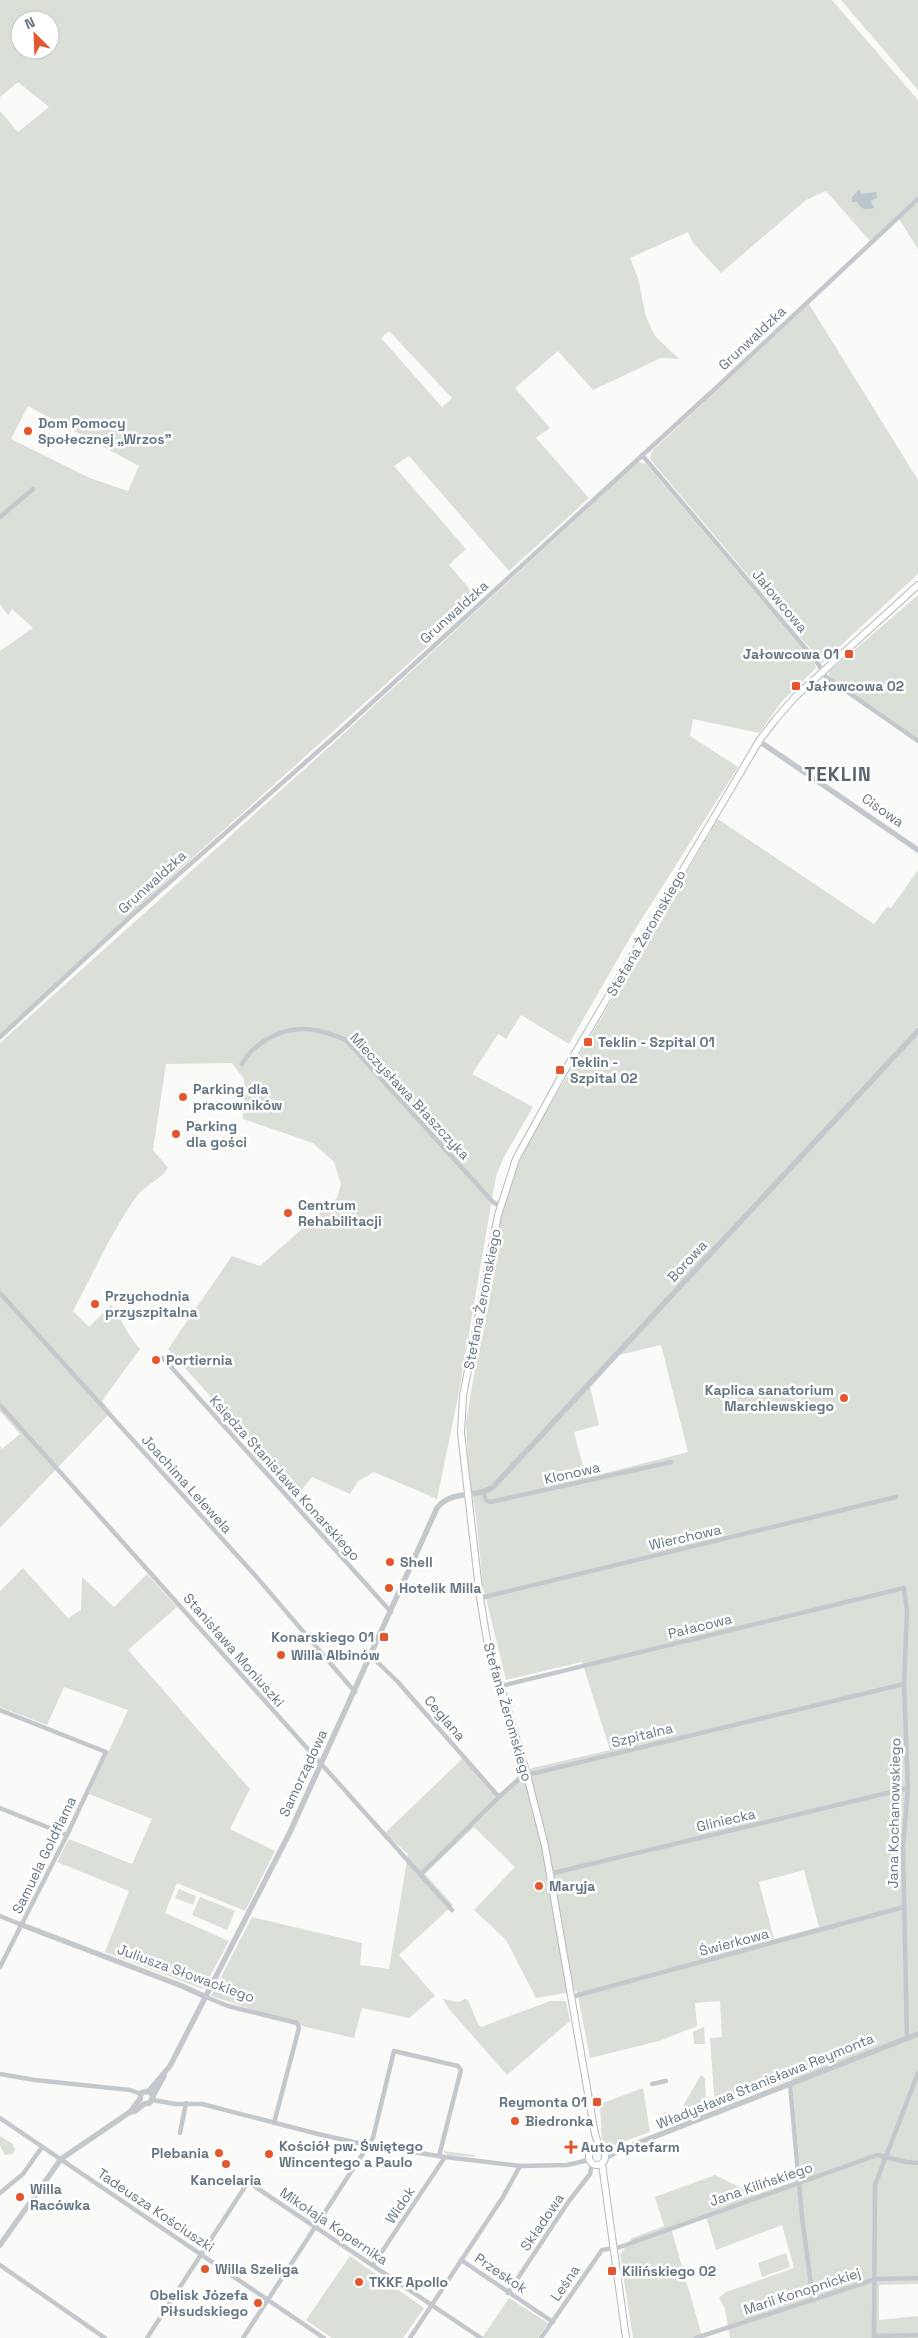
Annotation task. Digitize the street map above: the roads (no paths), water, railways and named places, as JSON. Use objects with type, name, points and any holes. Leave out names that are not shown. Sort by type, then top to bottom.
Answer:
[{"type":"main road","name":"Stefana Żeromskiego","points":[[626,2338],[603,2180],[544,1846],[527,1775],[488,1640],[480,1598],[461,1433],[463,1396],[501,1207],[516,1160],[548,1102],[759,741],[788,704],[918,585]]},
{"type":"street","name":"Grunwaldzka","points":[[0,1037],[136,912],[341,731],[642,455],[918,198]]},
{"type":"street","name":"Jałowcowa","points":[[642,455],[817,662],[822,672],[830,681],[918,741]]},
{"type":"street","points":[[0,518],[33,489]]},
{"type":"street","name":"Cisowa","points":[[759,741],[918,850]]},
{"type":"street","name":"Mieczysława Błaszczyka","points":[[242,1064],[247,1054],[260,1044],[280,1034],[300,1028],[330,1033],[346,1040],[493,1202],[501,1207]]},
{"type":"street","name":"Borowa","points":[[484,1492],[494,1487],[918,1031]]},
{"type":"street","name":"Joachima Lelewela","points":[[0,1293],[253,1573],[355,1692]]},
{"type":"street","name":"Księdza Stanisława Konarskiego","points":[[163,1358],[391,1612]]},
{"type":"street","name":"Stanisława Moniuszki","points":[[0,1406],[452,1910]]},
{"type":"street","name":"Klonowa","points":[[484,1492],[486,1500],[490,1502],[671,1462]]},
{"type":"street","points":[[467,1494],[484,1492]]},
{"type":"street","name":"Samorządowa","points":[[152,2096],[206,1997],[290,1832],[437,1508],[443,1500],[452,1496],[467,1494]]},
{"type":"street","name":"Wierchowa","points":[[480,1598],[896,1496]]},
{"type":"street","name":"Jana Kochanowskiego","points":[[904,1588],[907,1611],[904,1684],[908,1788],[903,1847],[907,2038]]},
{"type":"street","name":"Pałacowa","points":[[501,1686],[904,1588]]},
{"type":"street","name":"Ceglana","points":[[371,1656],[397,1680],[499,1798]]},
{"type":"street","name":"Szpitalna","points":[[420,1875],[499,1798],[527,1775],[904,1684]]},
{"type":"street","name":"Samuela Goldflama","points":[[0,1710],[106,1752],[67,1835],[0,1967]]},
{"type":"street","name":"Gliniecka","points":[[548,1874],[908,1788]]},
{"type":"street","points":[[0,1808],[67,1835]]},
{"type":"street","name":"Świerkowa","points":[[571,1997],[904,1907]]},
{"type":"street","name":"Juliusza Słowackiego","points":[[0,1916],[182,1986],[228,2006],[297,2023],[299,2028],[274,2123]]},
{"type":"street","name":"Władysława Stanisława Reymonta","points":[[152,2096],[175,2104],[202,2104],[367,2145],[445,2158],[520,2166],[567,2166],[620,2150],[918,2034]]},
{"type":"street","points":[[243,2338],[314,2226],[373,2138],[394,2051],[458,2066],[460,2070],[439,2156]]},
{"type":"street","points":[[918,2073],[875,2186],[876,2279],[874,2337],[918,2335]]},
{"type":"street","points":[[0,2074],[35,2080],[132,2090],[148,2104],[152,2096]]},
{"type":"street","points":[[652,2084],[666,2081]]},
{"type":"street","points":[[790,2084],[813,2300]]},
{"type":"street","points":[[0,2245],[61,2159],[130,2112],[142,2099],[152,2096]]},
{"type":"street","points":[[180,2133],[186,2103]]},
{"type":"street","name":"Tadeusza Kościuszki","points":[[0,2118],[324,2338]]},
{"type":"street","points":[[0,2193],[23,2174],[42,2147]]},
{"type":"street","name":"Jana Kilińskiego","points":[[612,2248],[876,2155],[918,2163]]},
{"type":"street","name":"Widok","points":[[373,2265],[445,2158]]},
{"type":"street","name":"Składowa","points":[[508,2292],[569,2201],[590,2174],[598,2158]]},
{"type":"street","points":[[410,2338],[503,2197],[520,2166]]},
{"type":"street","name":"Mikołaja Kopernika","points":[[202,2255],[248,2182],[482,2338]]},
{"type":"street","name":"Leśna","points":[[541,2338],[600,2251],[612,2248]]},
{"type":"street","points":[[147,2338],[202,2255]]},
{"type":"street","name":"Przeskok","points":[[461,2260],[553,2322]]},
{"type":"street","points":[[0,2265],[105,2338]]},
{"type":"street","name":"Marii Konopnickiej","points":[[696,2338],[876,2279],[918,2278]]},
{"type":"place","name":"Dom Pomocy Społecznej „Wrzos”","points":[[28,431]]},
{"type":"place","name":"Jałowcowa 01","points":[[849,654]]},
{"type":"place","name":"Jałowcowa 02","points":[[796,686]]},
{"type":"place","name":"Teklin - Szpital 01","points":[[588,1042]]},
{"type":"place","name":"Teklin - Szpital 02","points":[[560,1070]]},
{"type":"place","name":"Parking dla pracowników","points":[[183,1097]]},
{"type":"place","name":"Parking dla gości","points":[[176,1134]]},
{"type":"place","name":"Centrum Rehabilitacji","points":[[288,1213]]},
{"type":"place","name":"Przychodnia przyszpitalna","points":[[95,1304]]},
{"type":"place","name":"Portiernia","points":[[156,1360]]},
{"type":"place","name":"Kaplica sanatorium Marchlewskiego","points":[[844,1398]]},
{"type":"place","name":"Shell","points":[[390,1562]]},
{"type":"place","name":"Hotelik Milla","points":[[389,1588]]},
{"type":"place","name":"Konarskiego 01","points":[[384,1637]]},
{"type":"place","name":"Willa Albinów","points":[[281,1655]]},
{"type":"place","name":"Maryja","points":[[539,1886]]},
{"type":"place","name":"Reymonta 01","points":[[597,2102]]},
{"type":"place","name":"Biedronka","points":[[515,2121]]},
{"type":"place","name":"Auto Aptefarm","points":[[571,2147]]},
{"type":"place","name":"Plebania","points":[[219,2153]]},
{"type":"place","name":"Kościół pw. Świętego Wincentego a Paulo","points":[[269,2154]]},
{"type":"place","name":"Kancelaria","points":[[226,2164]]},
{"type":"place","name":"Willa Racówka","points":[[20,2197]]},
{"type":"place","name":"Willa Szeliga","points":[[205,2269]]},
{"type":"place","name":"Kilińskiego 02","points":[[612,2271]]},
{"type":"place","name":"TKKF Apollo","points":[[359,2282]]},
{"type":"place","name":"Obelisk Józefa Piłsudskiego","points":[[258,2303]]},
{"type":"district","name":"TEKLIN","points":[[838,774]]}]
